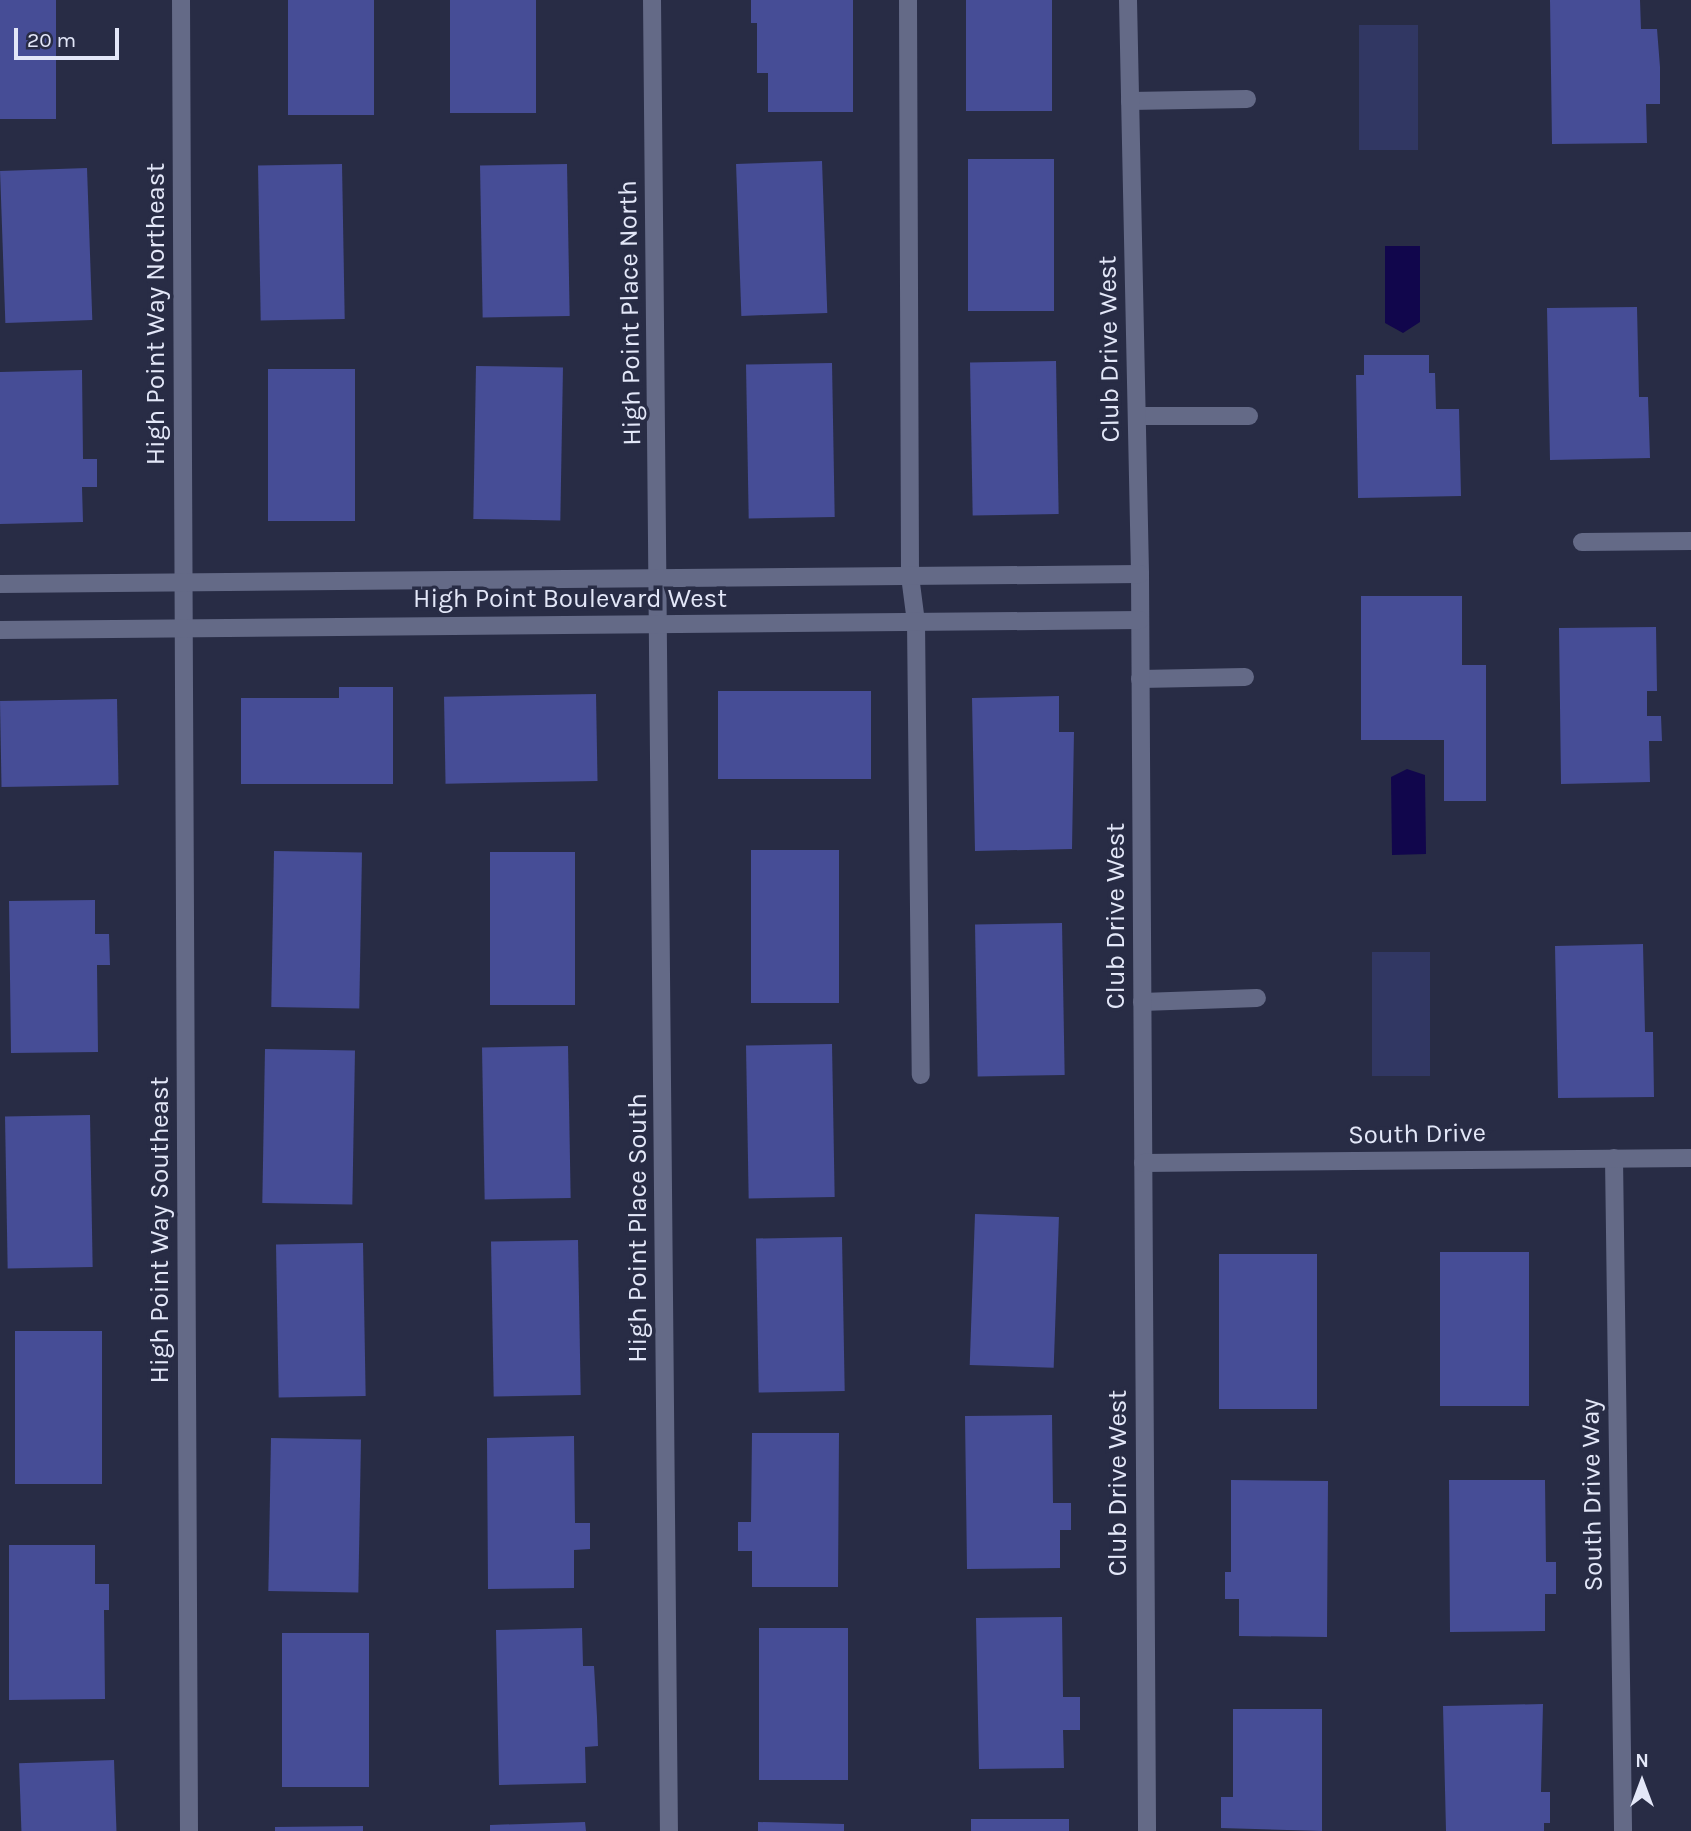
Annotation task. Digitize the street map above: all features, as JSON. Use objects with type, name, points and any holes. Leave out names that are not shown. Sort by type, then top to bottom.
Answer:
[{"type":"street","name":"High Point Way Northeast","points":[[181,0],[184,629]]},
{"type":"street","name":"High Point Place North","points":[[652,0],[660,625]]},
{"type":"street","points":[[908,0],[910,576],[916,622],[921,1075]]},
{"type":"street","name":"Club Drive West","points":[[1128,0],[1140,574],[1146,1831]]},
{"type":"street","points":[[1130,101],[1247,99]]},
{"type":"street","points":[[1137,416],[1249,416]]},
{"type":"street","points":[[1582,542],[1691,541]]},
{"type":"street","name":"High Point Boulevard West","points":[[0,584],[1140,574]]},
{"type":"street","name":"High Point Boulevard West","points":[[0,630],[1140,620]]},
{"type":"street","name":"High Point Place South","points":[[660,625],[669,1831]]},
{"type":"street","name":"High Point Way Southeast","points":[[184,629],[190,1831]]},
{"type":"street","points":[[1140,679],[1245,677]]},
{"type":"street","points":[[1143,1002],[1257,998]]},
{"type":"street","name":"South Drive Way","points":[[1614,1158],[1623,1831]]},
{"type":"street","name":"South Drive","points":[[1143,1163],[1691,1158]]},
{"type":"shaded area","points":[[1359,25],[1418,25],[1418,150],[1359,150]]},
{"type":"shaded area","points":[[1385,246],[1420,246],[1420,322],[1403,333],[1385,323]]},
{"type":"shaded area","points":[[1407,769],[1425,775],[1426,854],[1392,855],[1391,777]]},
{"type":"shaded area","points":[[1372,952],[1430,952],[1430,1076],[1372,1076]]},
{"type":"building","points":[[0,0],[56,0],[56,119],[0,119]]},
{"type":"building","points":[[288,0],[374,0],[374,115],[288,115]]},
{"type":"building","points":[[450,0],[536,0],[536,113],[450,113]]},
{"type":"building","points":[[751,0],[853,0],[853,112],[768,112],[768,73],[757,73],[757,23],[751,23]]},
{"type":"building","points":[[966,0],[1052,0],[1052,111],[966,111]]},
{"type":"building","points":[[1550,0],[1640,0],[1641,29],[1657,29],[1660,67],[1660,104],[1646,104],[1647,143],[1552,144]]},
{"type":"building","points":[[968,159],[1054,159],[1054,311],[968,311]]},
{"type":"building","points":[[822,161],[827,313],[741,316],[736,164]]},
{"type":"building","points":[[342,164],[345,319],[261,320],[258,165]]},
{"type":"building","points":[[567,164],[570,316],[483,317],[480,166]]},
{"type":"building","points":[[87,168],[92,320],[5,323],[0,171]]},
{"type":"building","points":[[1637,307],[1639,397],[1648,397],[1650,458],[1550,460],[1547,308]]},
{"type":"building","points":[[1364,355],[1429,355],[1429,373],[1435,373],[1436,409],[1459,409],[1461,496],[1358,498],[1356,375],[1364,375]]},
{"type":"building","points":[[1056,361],[1059,514],[973,515],[970,363]]},
{"type":"building","points":[[832,363],[835,517],[749,518],[746,365]]},
{"type":"building","points":[[476,366],[563,368],[560,520],[473,519]]},
{"type":"building","points":[[268,369],[355,369],[355,521],[268,521]]},
{"type":"building","points":[[82,370],[83,459],[97,459],[97,487],[82,487],[83,522],[0,524],[0,372]]},
{"type":"building","points":[[1361,596],[1462,596],[1462,665],[1486,665],[1486,801],[1444,801],[1444,740],[1361,740]]},
{"type":"building","points":[[1656,627],[1657,691],[1647,691],[1647,716],[1661,716],[1662,741],[1649,741],[1650,782],[1561,784],[1559,628]]},
{"type":"building","points":[[339,687],[393,687],[393,784],[241,784],[241,698],[339,698]]},
{"type":"building","points":[[718,691],[871,691],[871,779],[718,779]]},
{"type":"building","points":[[596,694],[598,781],[446,784],[444,697]]},
{"type":"building","points":[[1059,696],[1059,732],[1074,732],[1072,849],[975,851],[972,698]]},
{"type":"building","points":[[117,699],[119,785],[2,787],[0,701]]},
{"type":"building","points":[[751,850],[839,850],[839,1003],[751,1003]]},
{"type":"building","points":[[274,851],[362,853],[359,1009],[271,1007]]},
{"type":"building","points":[[490,852],[575,852],[575,1005],[490,1005]]},
{"type":"building","points":[[95,900],[95,934],[109,934],[110,965],[97,965],[98,1052],[11,1053],[9,901]]},
{"type":"building","points":[[1062,923],[1065,1075],[978,1076],[975,925]]},
{"type":"building","points":[[1643,944],[1645,1032],[1653,1032],[1654,1097],[1558,1098],[1555,946]]},
{"type":"building","points":[[832,1044],[835,1197],[749,1198],[746,1046]]},
{"type":"building","points":[[568,1046],[571,1198],[485,1199],[482,1048]]},
{"type":"building","points":[[265,1049],[355,1051],[352,1205],[262,1203]]},
{"type":"building","points":[[90,1115],[93,1267],[8,1268],[5,1116]]},
{"type":"building","points":[[975,1214],[1059,1217],[1054,1368],[970,1365]]},
{"type":"building","points":[[842,1237],[845,1391],[759,1392],[756,1239]]},
{"type":"building","points":[[578,1240],[581,1395],[494,1396],[491,1242]]},
{"type":"building","points":[[363,1243],[366,1396],[279,1397],[276,1245]]},
{"type":"building","points":[[1440,1252],[1529,1252],[1529,1406],[1440,1406]]},
{"type":"building","points":[[1219,1254],[1317,1254],[1317,1409],[1219,1409]]},
{"type":"building","points":[[15,1331],[102,1331],[102,1484],[15,1484]]},
{"type":"building","points":[[1052,1415],[1053,1503],[1071,1503],[1071,1530],[1060,1530],[1060,1568],[967,1569],[965,1416]]},
{"type":"building","points":[[752,1433],[839,1433],[838,1587],[752,1587],[752,1551],[738,1551],[738,1522],[751,1522]]},
{"type":"building","points":[[574,1436],[575,1523],[590,1523],[590,1549],[574,1550],[574,1588],[488,1589],[487,1438]]},
{"type":"building","points":[[271,1438],[361,1440],[358,1593],[268,1591]]},
{"type":"building","points":[[1231,1480],[1328,1481],[1327,1637],[1239,1636],[1239,1599],[1225,1599],[1225,1572],[1231,1572]]},
{"type":"building","points":[[1449,1480],[1545,1480],[1546,1562],[1556,1562],[1556,1594],[1545,1594],[1545,1631],[1450,1632]]},
{"type":"building","points":[[9,1545],[95,1545],[95,1584],[109,1584],[109,1610],[104,1610],[105,1699],[9,1700]]},
{"type":"building","points":[[1062,1617],[1063,1697],[1080,1697],[1080,1730],[1063,1730],[1064,1768],[979,1769],[976,1618]]},
{"type":"building","points":[[582,1628],[583,1666],[594,1666],[598,1746],[585,1747],[586,1783],[499,1785],[496,1630]]},
{"type":"building","points":[[759,1628],[848,1628],[848,1780],[759,1780]]},
{"type":"building","points":[[282,1633],[369,1633],[369,1787],[282,1787]]},
{"type":"building","points":[[1543,1704],[1541,1792],[1550,1792],[1550,1823],[1544,1823],[1544,1831],[1446,1831],[1443,1706]]},
{"type":"building","points":[[1233,1709],[1322,1709],[1322,1831],[1221,1828],[1221,1797],[1233,1797]]},
{"type":"building","points":[[114,1760],[116,1831],[21,1831],[19,1763]]},
{"type":"building","points":[[971,1819],[1069,1819],[1069,1831],[971,1831]]},
{"type":"building","points":[[585,1822],[586,1831],[490,1831],[490,1825]]},
{"type":"building","points":[[758,1822],[844,1824],[844,1831],[758,1831]]},
{"type":"building","points":[[363,1826],[363,1831],[275,1831],[275,1827]]}]
